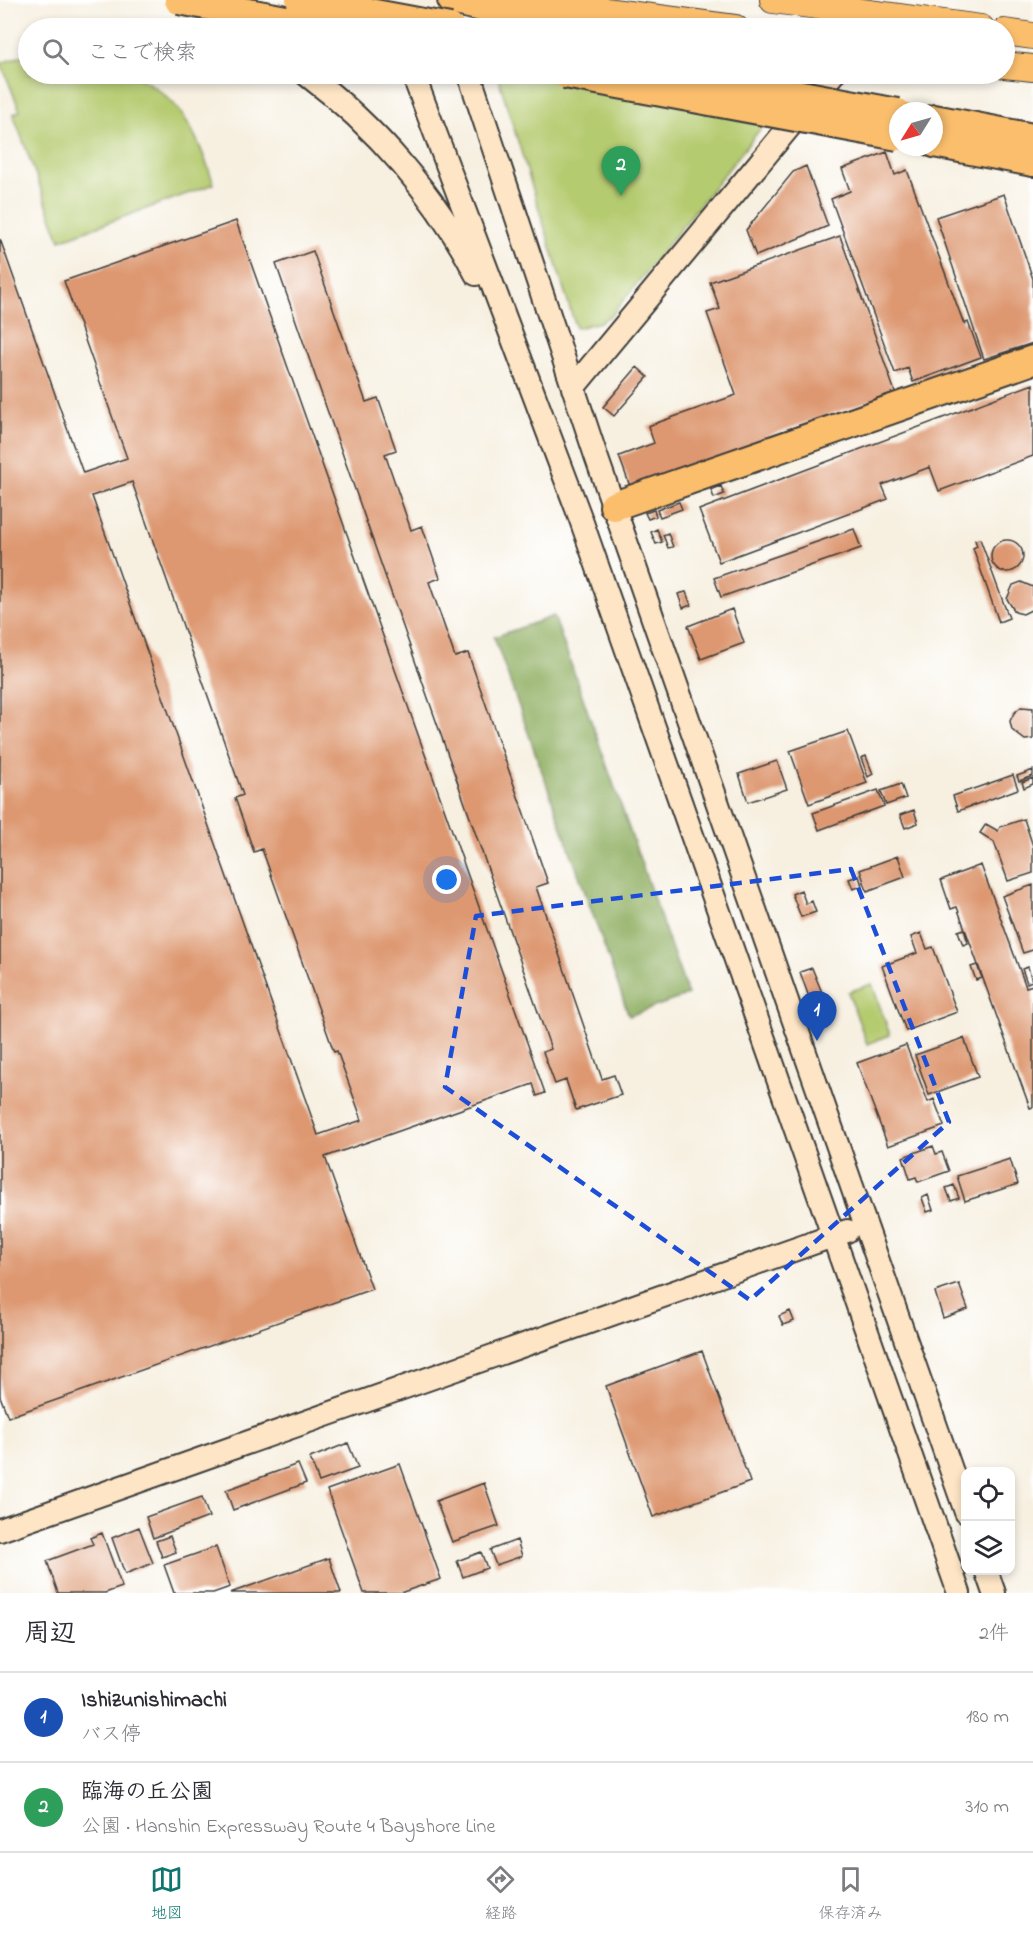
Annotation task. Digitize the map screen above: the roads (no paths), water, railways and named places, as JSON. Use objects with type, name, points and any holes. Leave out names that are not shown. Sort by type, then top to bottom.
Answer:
[{"type":"highway","points":[[179,0],[275,18]]},
{"type":"highway","points":[[300,0],[398,18]]},
{"type":"highway","points":[[452,0],[528,18]]},
{"type":"highway","points":[[619,84],[889,134]]},
{"type":"highway","points":[[743,84],[889,111]]},
{"type":"highway","points":[[779,84],[889,107]]},
{"type":"highway","points":[[943,120],[1025,136]]},
{"type":"highway","points":[[943,145],[1033,162]]},
{"type":"highway","points":[[614,506],[738,465],[1033,360]]},
{"type":"main road","points":[[522,0],[659,18]]},
{"type":"main road","points":[[773,0],[907,18]]},
{"type":"main road","points":[[1015,33],[1033,36]]},
{"type":"main road","points":[[1015,66],[1033,68]]},
{"type":"street","points":[[192,0],[224,18]]},
{"type":"street","points":[[385,0],[392,18]]},
{"type":"street","points":[[446,0],[450,18]]},
{"type":"street","points":[[317,84],[378,138],[448,226],[467,256],[530,380]]},
{"type":"street","points":[[417,84],[580,517],[959,1593]]},
{"type":"street","points":[[472,84],[573,388],[961,1498]]},
{"type":"street","points":[[573,388],[825,84]]},
{"type":"street","points":[[580,517],[614,506]]},
{"type":"street","points":[[0,1530],[865,1224]]},
{"type":"street","points":[[988,1575],[994,1593]]},
{"type":"place","name":"臨海の丘公園","points":[[621,196]]},
{"type":"place","name":"Ishizunishimachi","points":[[817,1041]]}]
